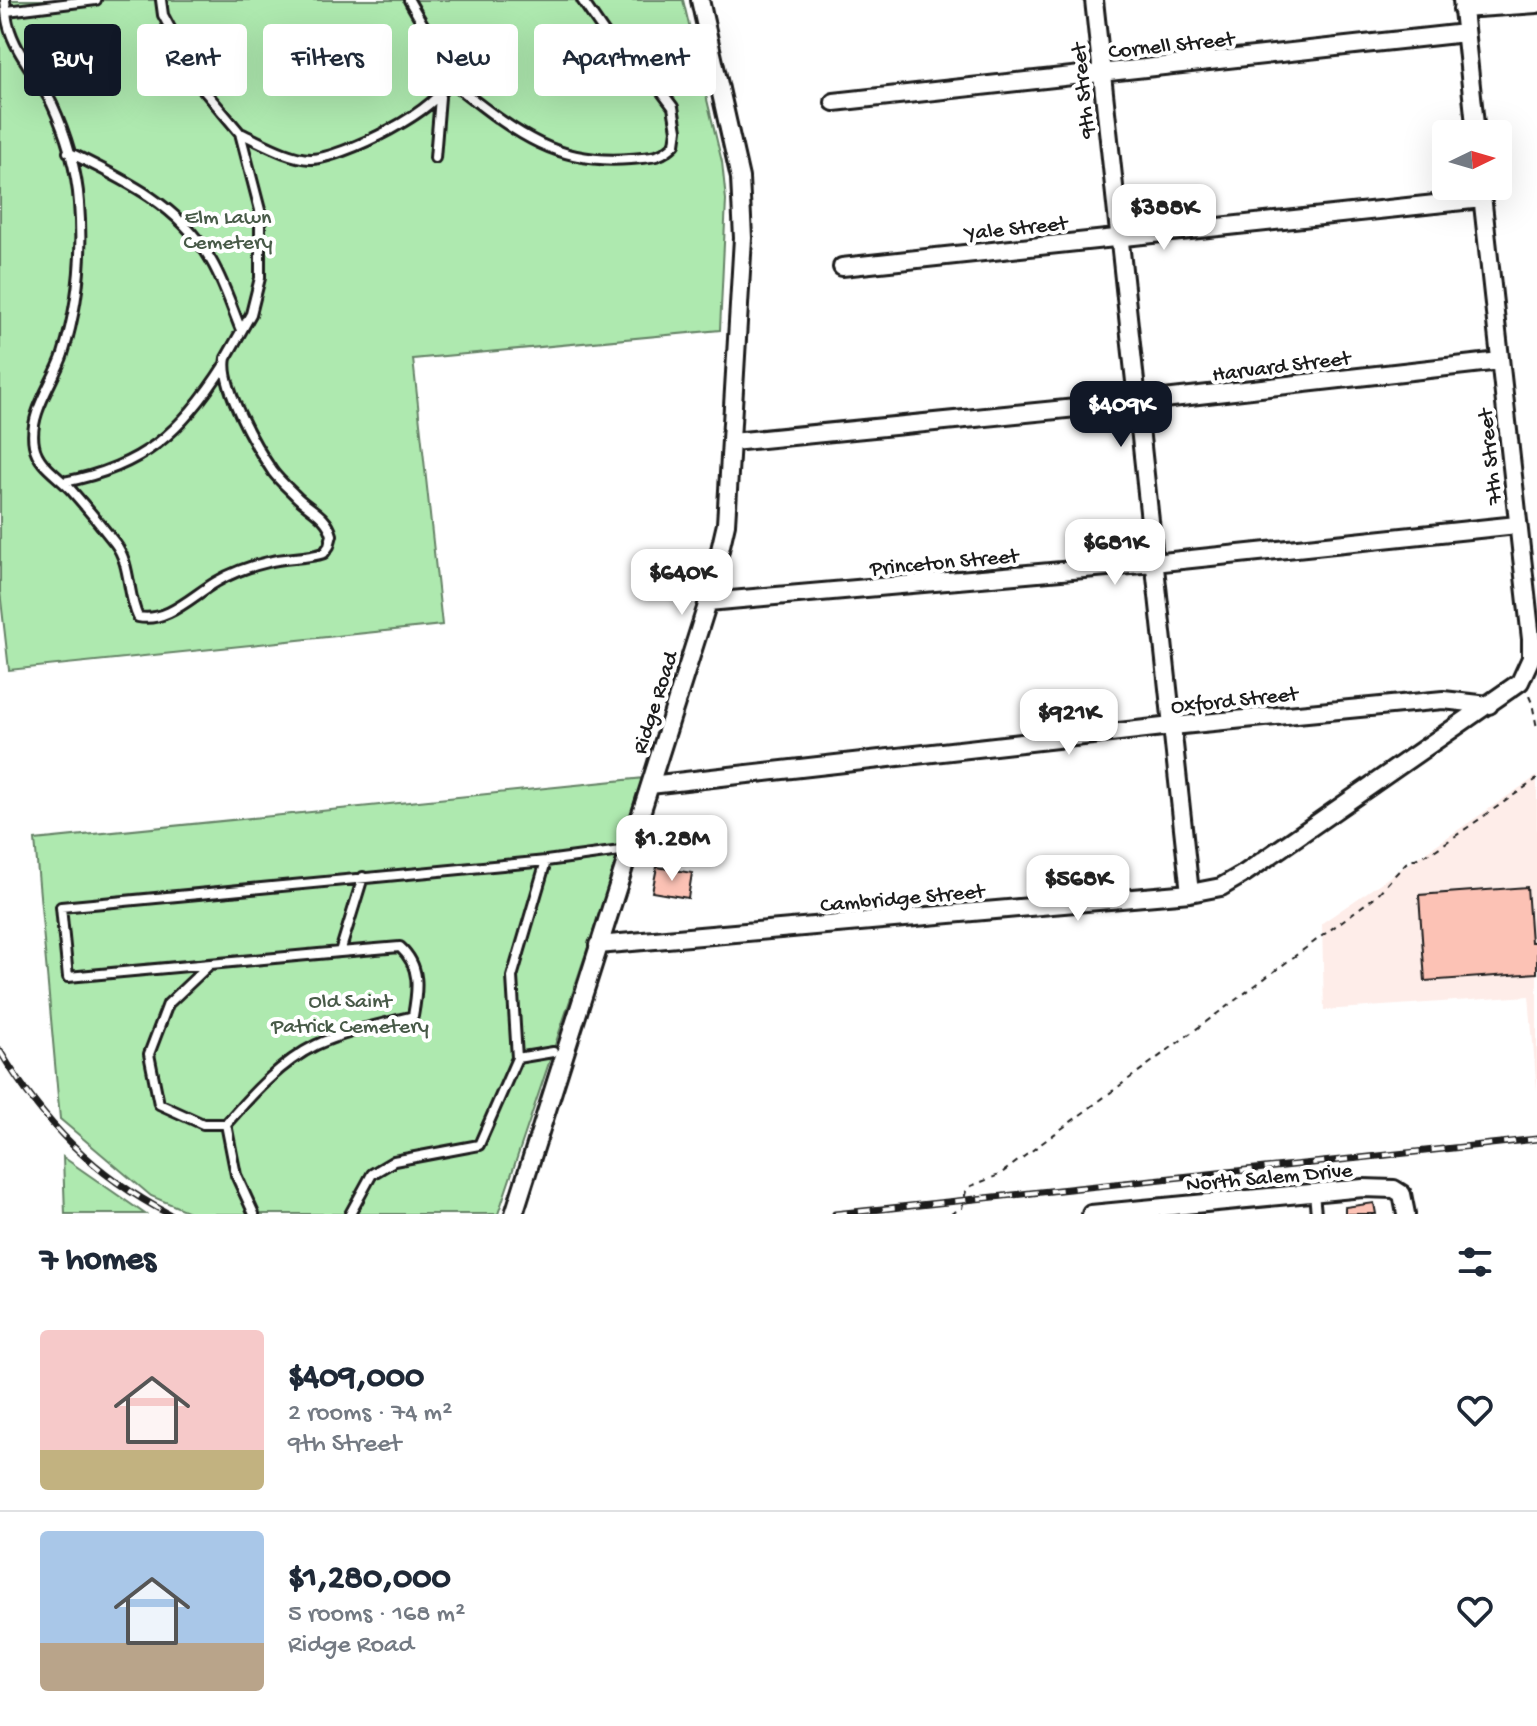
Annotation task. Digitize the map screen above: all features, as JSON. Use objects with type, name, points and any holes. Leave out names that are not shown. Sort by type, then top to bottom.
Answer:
[{"type":"street","name":"Ridge Road","points":[[514,1214],[708,602],[726,524],[743,238],[741,195],[740,178],[700,0]]},
{"type":"street","name":"9th Street","points":[[1094,0],[1190,893]]},
{"type":"street","points":[[1474,120],[1462,4],[1537,4]]},
{"type":"street","name":"Cornell Street","points":[[834,102],[1465,33]]},
{"type":"street","name":"Yale Street","points":[[842,267],[1432,198]]},
{"type":"street","name":"7th Street","points":[[1483,200],[1531,658],[1520,682]]},
{"type":"street","name":"Harvard Street","points":[[732,442],[1137,402],[1500,361]]},
{"type":"street","name":"Princeton Street","points":[[708,602],[1153,563],[1517,525]]},
{"type":"street","points":[[1489,705],[1520,682]]},
{"type":"street","name":"Oxford Street","points":[[650,785],[1172,726],[1443,700],[1489,705]]},
{"type":"street","name":"Cambridge Street","points":[[598,945],[1190,893],[1221,887],[1489,705]]},
{"type":"street","name":"North Salem Drive","points":[[1091,1214],[1171,1210],[1363,1188],[1394,1189],[1402,1194],[1406,1214]]},
{"type":"lane","points":[[5,0],[8,24],[16,43],[51,102],[68,152],[79,201],[80,245],[73,314],[62,357],[37,412],[34,447],[42,462],[64,482],[117,546],[126,567],[138,617],[147,619],[164,615],[239,571],[269,561],[324,553],[329,546],[330,528],[318,512],[299,499],[274,473],[243,419],[230,387],[225,364]]},
{"type":"lane","points":[[7,11],[96,0]]},
{"type":"lane","points":[[64,482],[96,476],[143,455],[192,409],[225,364],[251,314],[260,278],[260,210],[240,133],[202,88],[163,15],[161,0]]},
{"type":"lane","points":[[409,0],[422,24]]},
{"type":"lane","points":[[468,96],[510,129],[566,154],[615,160],[663,156],[675,144],[673,107],[649,75],[606,35],[582,0]]},
{"type":"lane","points":[[240,133],[289,154],[310,159],[339,154],[412,116],[440,97]]},
{"type":"lane","points":[[435,158],[440,97]]},
{"type":"lane","points":[[68,152],[148,193],[180,221],[209,257],[241,330]]},
{"type":"lane","points":[[209,964],[168,1004],[149,1054],[159,1104],[203,1124],[226,1124],[285,1065],[317,1045],[413,1016],[418,988],[413,958],[400,947],[340,952],[209,964],[68,977],[61,907],[546,861],[629,850]]},
{"type":"lane","points":[[350,1214],[372,1174],[394,1161],[479,1145],[517,1058],[512,977],[546,861]]},
{"type":"lane","points":[[340,952],[363,877]]},
{"type":"lane","points":[[517,1058],[553,1052]]},
{"type":"lane","points":[[226,1124],[236,1175],[254,1214]]},
{"type":"lane","points":[[1314,1193],[1316,1214]]},
{"type":"path","points":[[1520,682],[1532,703],[1537,728]]},
{"type":"path","points":[[951,1214],[962,1208],[966,1191],[971,1186],[999,1175],[1376,896],[1399,868],[1434,851],[1537,779]]},
{"type":"shaded area","points":[[1537,776],[1537,1091],[1529,996],[1324,1010],[1322,923]]},
{"type":"green space","name":"Elm Lawn Cemetery","points":[[0,0],[683,0],[689,24],[534,24],[534,96],[706,96],[722,162],[726,200],[720,330],[413,359],[442,625],[9,670],[0,591]]},
{"type":"green space","name":"Old Saint Patrick Cemetery","points":[[645,778],[498,1214],[194,1214],[151,1196],[60,1119],[35,840]]},
{"type":"green space","points":[[63,1157],[145,1214],[65,1214]]},
{"type":"building","points":[[657,867],[692,873],[688,898],[652,892]]},
{"type":"building","points":[[1527,887],[1531,942],[1537,942],[1537,973],[1425,981],[1419,895]]},
{"type":"building","points":[[1374,1203],[1376,1214],[1345,1214],[1345,1207]]},
{"type":"railway","points":[[0,1051],[34,1101],[72,1145],[117,1182],[169,1214]]},
{"type":"railway","points":[[835,1214],[1537,1139]]}]
